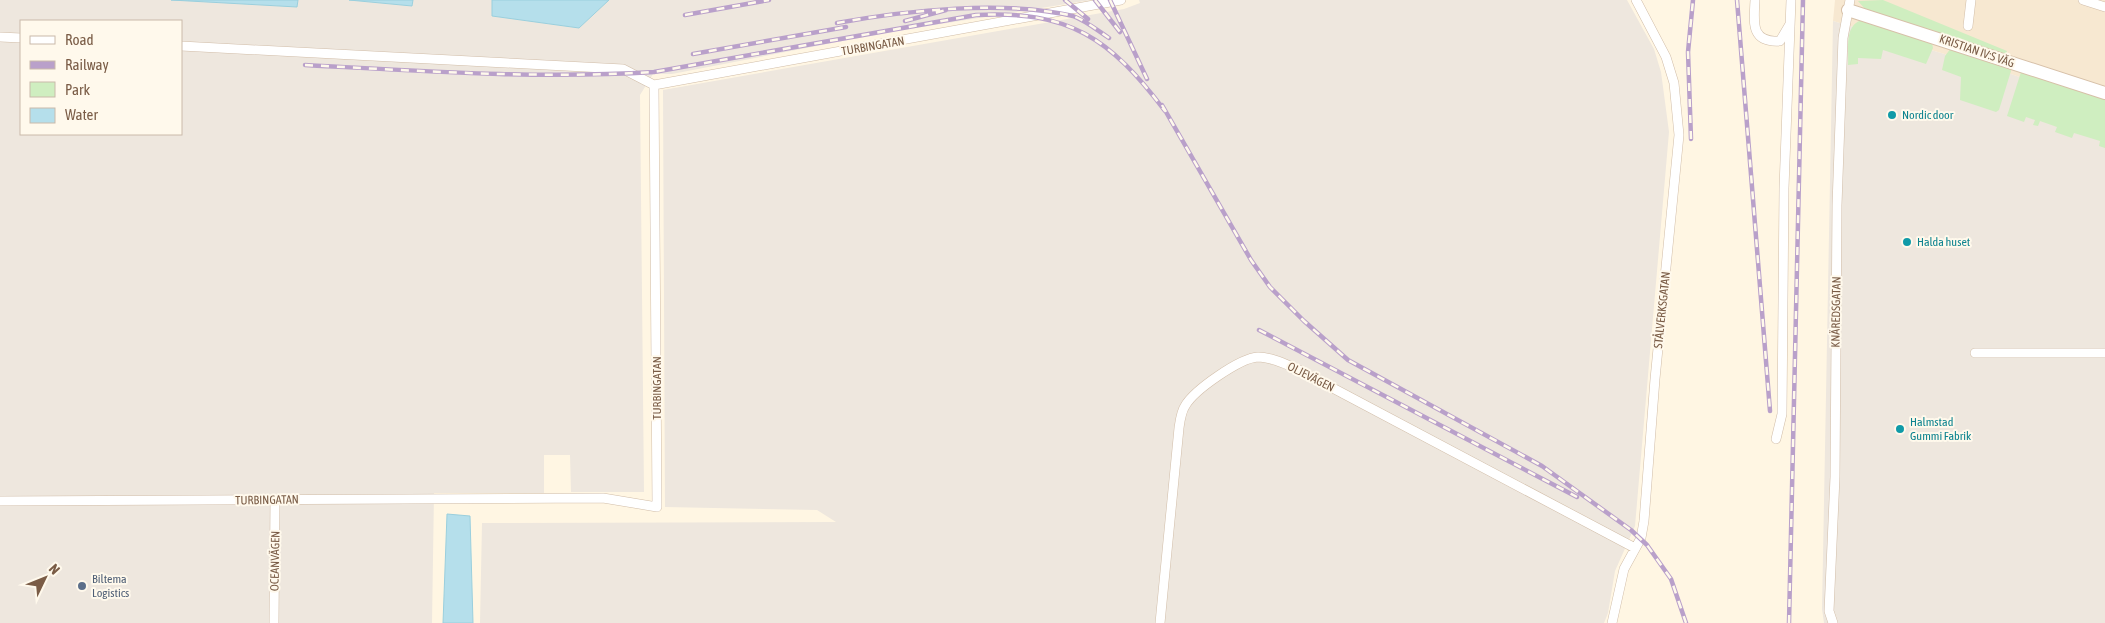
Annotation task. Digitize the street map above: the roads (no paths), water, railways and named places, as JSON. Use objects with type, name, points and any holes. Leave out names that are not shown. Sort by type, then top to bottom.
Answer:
[{"type":"street","name":"STÅLVERKSGATAN","points":[[1612,623],[1624,569],[1641,538],[1644,520],[1655,380],[1679,135],[1674,83],[1666,57],[1636,0]]},
{"type":"street","points":[[1755,0],[1754,25],[1758,36],[1768,42],[1780,41],[1790,24]]},
{"type":"street","points":[[1776,439],[1782,414],[1784,188],[1792,0]]},
{"type":"street","points":[[1968,26],[1970,0]]},
{"type":"street","points":[[2083,0],[2105,7]]},
{"type":"street","name":"TURBINGATAN","points":[[0,501],[603,498],[657,507],[654,85],[1121,1]]},
{"type":"street","name":"KRISTIAN IV:S VÄG","points":[[1849,5],[2105,93]]},
{"type":"street","name":"KNÄREDSGATAN","points":[[1833,623],[1829,611],[1835,477],[1837,205],[1843,38],[1849,5]]},
{"type":"street","points":[[0,37],[20,38]]},
{"type":"street","points":[[185,46],[622,69],[654,85]]},
{"type":"street","points":[[1975,353],[2105,352]]},
{"type":"street","name":"OLJEVÄGEN","points":[[1160,623],[1176,452],[1182,412],[1191,398],[1231,367],[1252,358],[1264,358],[1294,368],[1635,548]]},
{"type":"street","name":"OCEANVÄGEN","points":[[274,623],[275,499]]},
{"type":"water","points":[[171,0],[298,0],[297,7]]},
{"type":"water","points":[[349,0],[413,0],[412,6]]},
{"type":"water","points":[[492,0],[609,0],[579,28],[492,16]]},
{"type":"water","points":[[447,514],[470,516],[473,623],[443,623]]},
{"type":"railway","points":[[685,15],[769,0]]},
{"type":"railway","points":[[1065,0],[1088,19]]},
{"type":"railway","points":[[1095,0],[1120,32]]},
{"type":"railway","points":[[1110,0],[1147,79]]},
{"type":"railway","points":[[1691,139],[1688,52],[1693,0]]},
{"type":"railway","points":[[1737,0],[1770,411]]},
{"type":"railway","points":[[1789,623],[1803,0]]},
{"type":"railway","points":[[837,23],[925,11],[987,8],[1017,9],[1046,11],[1073,16],[1109,38]]},
{"type":"railway","points":[[905,21],[946,10]]},
{"type":"railway","points":[[305,65],[436,72],[567,75],[654,72],[976,15],[1009,15],[1037,18],[1062,24],[1085,34],[1106,47],[1125,64],[1165,111]]},
{"type":"railway","points":[[693,54],[846,27]]},
{"type":"railway","points":[[1162,105],[1251,260],[1270,287],[1304,321],[1348,360],[1542,466],[1631,530],[1647,545],[1671,579],[1686,623]]},
{"type":"railway","points":[[1259,330],[1577,497]]},
{"type":"place","name":"Nordic door","points":[[1892,115]]},
{"type":"place","name":"Halda huset","points":[[1907,242]]},
{"type":"place","name":"Halmstad Gummi Fabrik","points":[[1900,429]]},
{"type":"place","name":"Biltema Logistics","points":[[82,586]]}]
